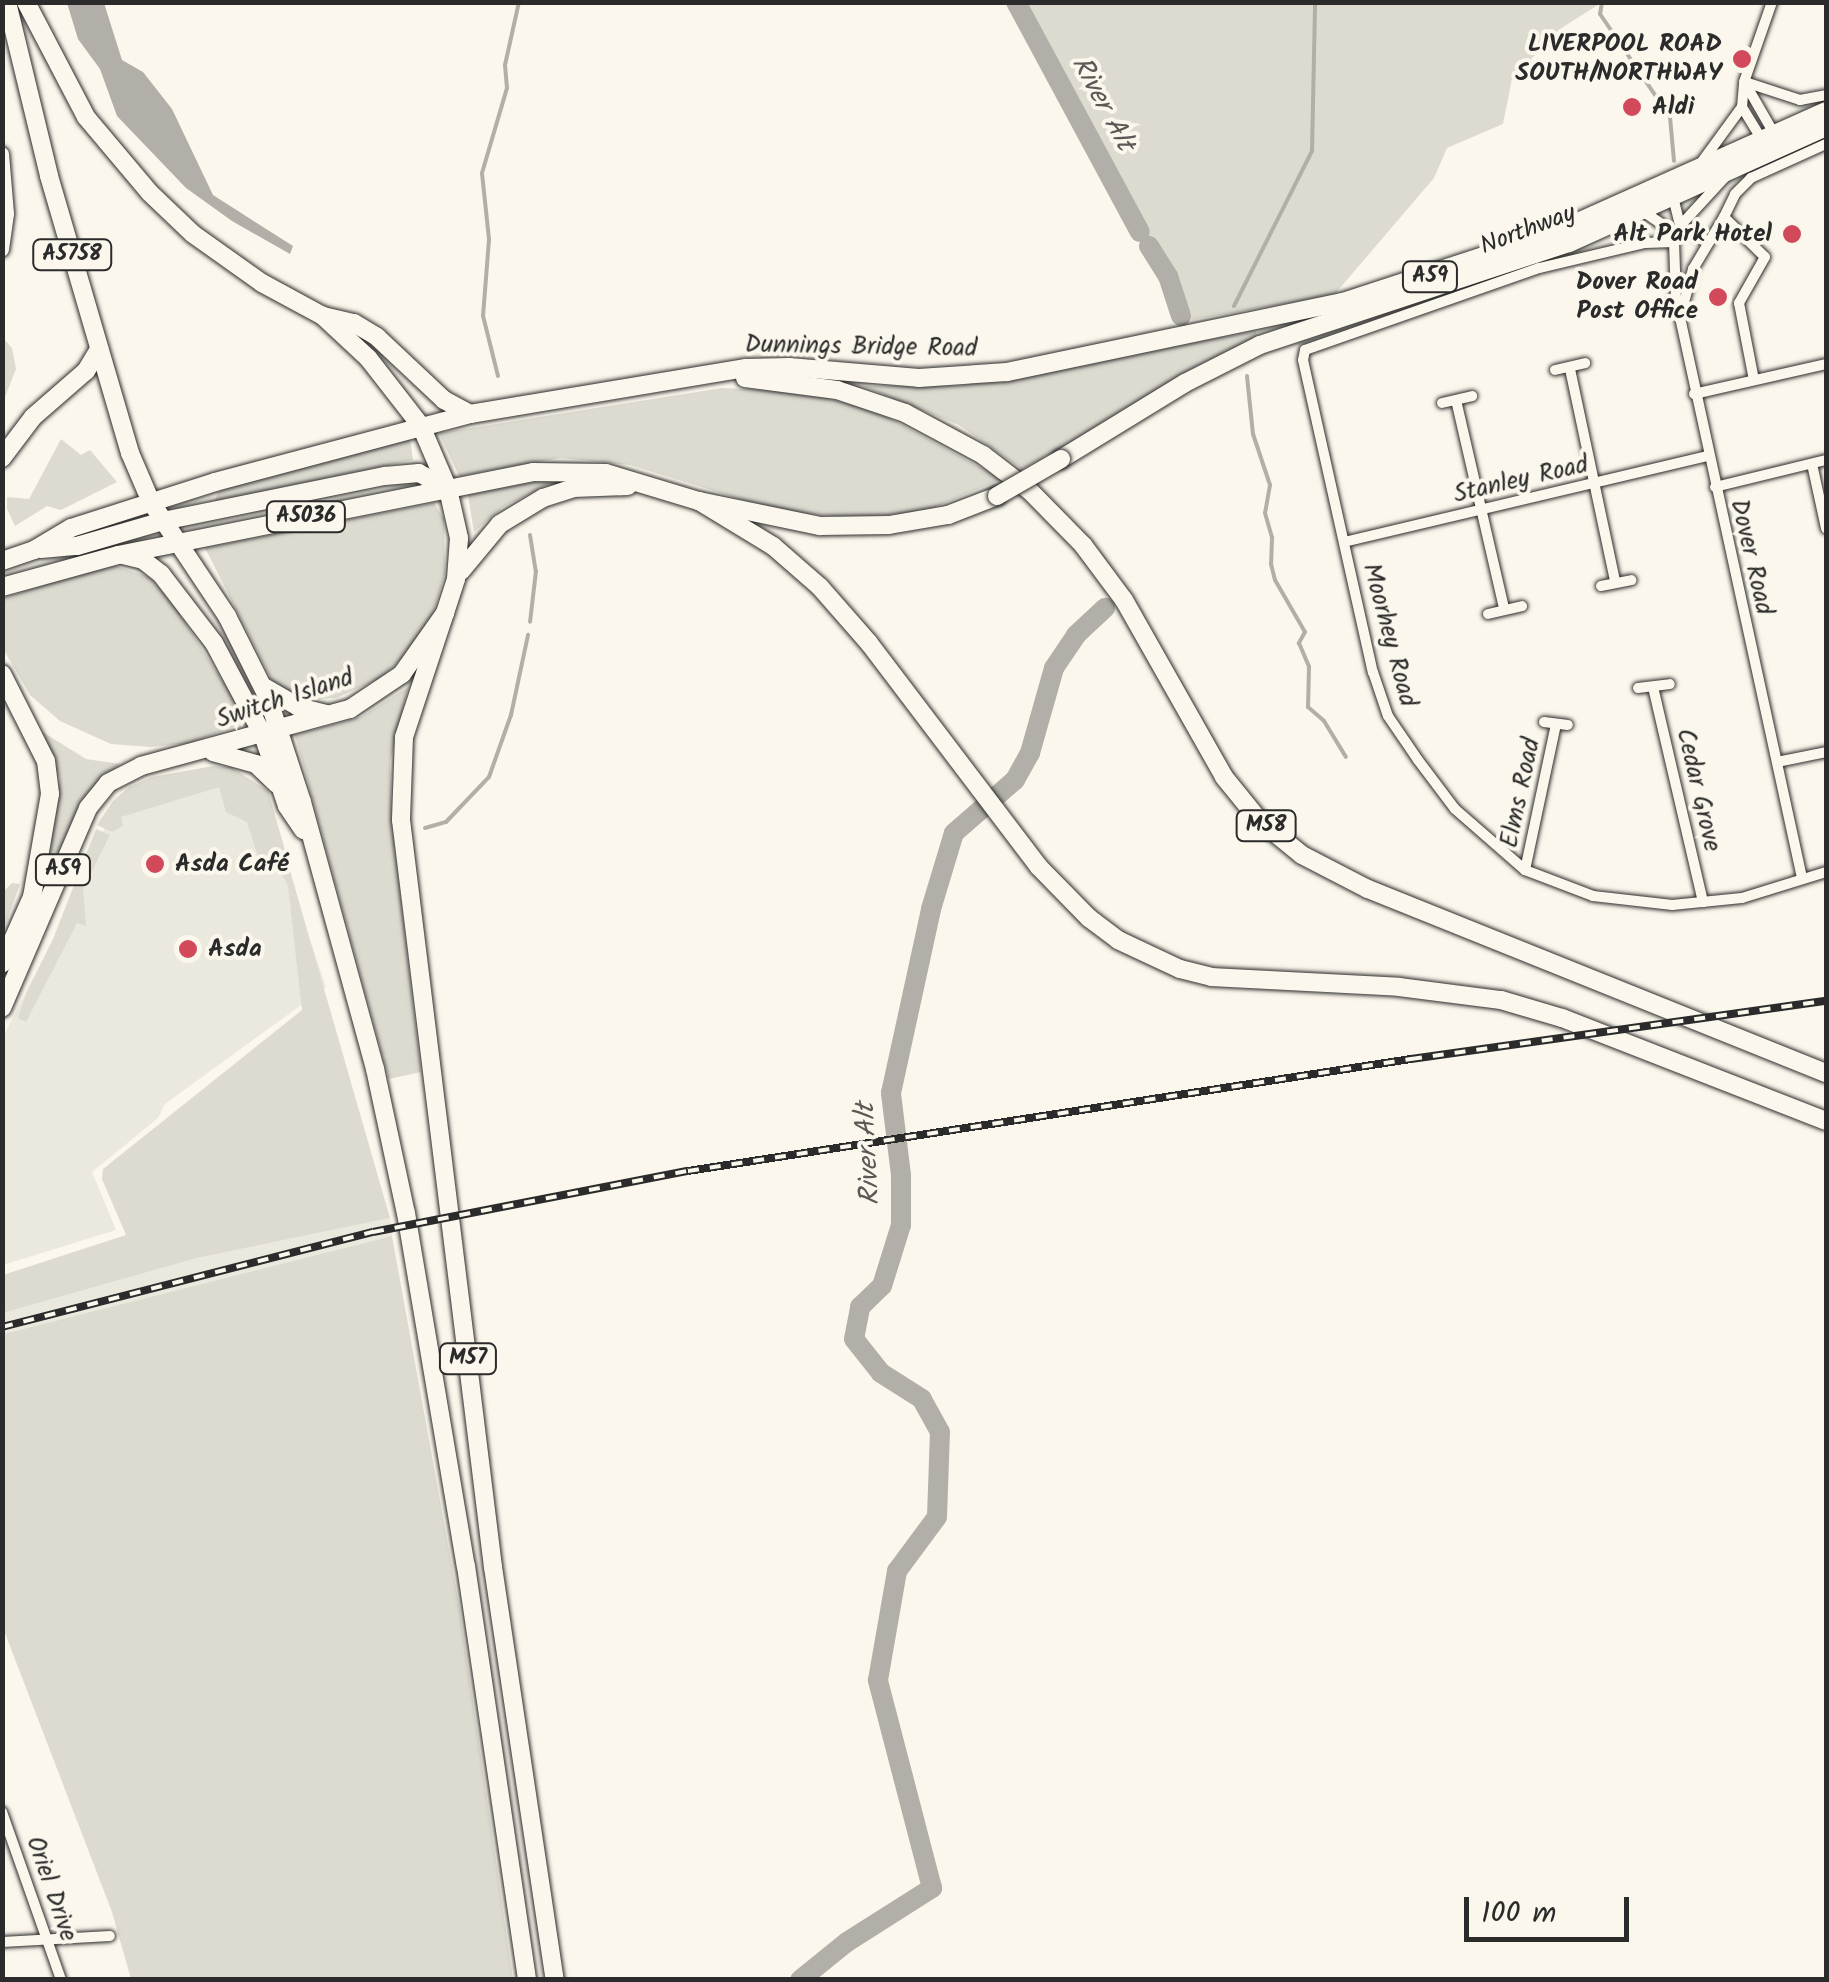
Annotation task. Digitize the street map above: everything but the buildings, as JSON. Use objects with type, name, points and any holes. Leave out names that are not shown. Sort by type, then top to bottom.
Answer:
[{"type":"highway","name":"A5758","points":[[8,2],[49,176],[130,453],[163,521],[204,579]]},
{"type":"highway","points":[[26,2],[86,117],[150,194],[215,252],[323,316],[354,324],[377,337],[444,400],[470,414]]},
{"type":"highway","name":"Northway","points":[[1181,337],[1418,280],[1551,234],[1733,169],[1771,141],[1826,111]]},
{"type":"highway","name":"Northway","points":[[699,501],[787,521],[852,526],[948,515],[996,496],[1185,384],[1260,345],[1500,269],[1641,210],[1698,168],[1771,141],[1826,127]]},
{"type":"highway","name":"Switch Island","points":[[2,1008],[92,800],[119,775],[331,714],[370,698],[402,674],[445,614],[456,579],[460,538],[448,489],[421,426],[368,358],[323,316]]},
{"type":"highway","name":"Dunnings Bridge Road","points":[[421,426],[470,414],[712,374],[789,367],[958,378],[1181,337]]},
{"type":"highway","points":[[2,458],[33,416],[86,371],[99,348]]},
{"type":"highway","name":"M58","points":[[712,374],[816,386],[878,403],[956,438],[1030,490],[1083,545],[1124,600],[1224,776],[1259,820],[1302,855],[1368,889],[1826,1073]]},
{"type":"highway","points":[[416,495],[421,426]]},
{"type":"highway","name":"A5036","points":[[2,560],[34,550],[71,528],[152,502],[421,426]]},
{"type":"highway","name":"A5036","points":[[2,587],[118,554],[533,472],[606,473],[644,486]]},
{"type":"highway","points":[[34,550],[77,546],[163,521],[420,473],[448,489]]},
{"type":"highway","points":[[204,579],[196,514],[206,491],[215,482]]},
{"type":"highway","name":"A59","points":[[456,579],[470,555],[500,524],[544,498],[573,488],[644,486],[699,501]]},
{"type":"highway","points":[[699,501],[773,546],[820,587],[869,644],[1007,827],[1089,918],[1118,940],[1180,969],[1249,981],[1399,987],[1501,1000],[1562,1018],[1826,1121]]},
{"type":"highway","points":[[118,554],[152,566],[179,594],[272,732]]},
{"type":"highway","name":"Switch Island","points":[[204,579],[264,686],[272,732]]},
{"type":"highway","name":"M57","points":[[445,614],[404,737],[400,820],[493,1567],[554,1980]]},
{"type":"highway","name":"A59","points":[[2,674],[46,762],[50,794],[32,898],[2,964]]},
{"type":"highway","points":[[264,686],[298,707],[331,714]]},
{"type":"highway","name":"M57","points":[[272,732],[287,806],[309,840]]},
{"type":"highway","name":"M57","points":[[272,732],[309,840],[376,1069],[406,1214],[466,1566],[527,1980]]},
{"type":"highway","name":"M57","points":[[202,751],[240,756],[281,788]]},
{"type":"main road","points":[[2,154],[7,214],[2,250]]},
{"type":"street","points":[[1698,168],[1742,107],[1744,82],[1772,2]]},
{"type":"street","points":[[1744,82],[1800,100],[1826,95]]},
{"type":"street","points":[[1744,82],[1771,141]]},
{"type":"street","points":[[1742,107],[1771,141]]},
{"type":"street","points":[[1680,320],[1693,268],[1736,194],[1751,178],[1826,144]]},
{"type":"street","name":"Dover Road","points":[[1733,169],[1680,226],[1674,242],[1674,264],[1694,394],[1802,878]]},
{"type":"street","points":[[1670,189],[1680,226],[1710,242]]},
{"type":"street","points":[[1641,210],[1662,224],[1674,242]]},
{"type":"street","points":[[1724,217],[1764,257],[1739,303],[1754,380]]},
{"type":"street","name":"Northway","points":[[1304,352],[1314,344],[1539,268],[1645,243],[1674,242]]},
{"type":"street","points":[[1674,264],[1693,268]]},
{"type":"street","name":"Moorhey Road","points":[[1304,352],[1373,672],[1388,716],[1455,808],[1525,870],[1593,896],[1672,905],[1742,898],[1826,872]]},
{"type":"street","points":[[1555,370],[1570,370],[1586,363]]},
{"type":"street","points":[[1694,394],[1826,364]]},
{"type":"street","points":[[1570,370],[1615,581]]},
{"type":"street","points":[[1442,403],[1472,396]]},
{"type":"street","points":[[1456,400],[1504,608]]},
{"type":"street","name":"Stanley Road","points":[[1344,542],[1708,456]]},
{"type":"street","points":[[1716,487],[1826,460]]},
{"type":"street","points":[[1812,464],[1826,528]]},
{"type":"street","points":[[1601,586],[1631,580]]},
{"type":"street","points":[[1488,614],[1522,606]]},
{"type":"street","points":[[1638,688],[1670,684]]},
{"type":"street","name":"Cedar Grove","points":[[1653,687],[1703,902]]},
{"type":"street","name":"Elms Road","points":[[1525,870],[1556,724]]},
{"type":"street","points":[[1777,762],[1826,752]]},
{"type":"street","name":"Oriel Drive","points":[[2,1812],[49,1937],[60,1980]]},
{"type":"street","points":[[2,1942],[110,1936]]},
{"type":"shaded area","points":[[67,3],[104,3],[122,60],[143,72],[172,109],[213,195],[293,246],[290,254],[232,221],[186,188],[117,116],[100,69],[78,39]]},
{"type":"shaded area","points":[[1023,3],[1601,3],[1560,29],[1512,79],[1503,124],[1447,148],[1434,178],[1334,295],[1191,320],[1180,285],[1138,219],[1090,122]]},
{"type":"shaded area","points":[[1256,331],[1258,340],[1022,469],[959,425],[863,386],[960,386]]},
{"type":"shaded area","points":[[3,338],[12,348],[16,369],[3,402]]},
{"type":"shaded area","points":[[722,388],[795,391],[872,409],[1002,479],[921,513],[846,517],[779,511],[630,465],[561,458],[459,476],[439,433]]},
{"type":"shaded area","points":[[410,437],[413,460],[215,501],[218,492],[229,487]]},
{"type":"shaded area","points":[[61,439],[81,455],[90,450],[117,482],[61,510],[47,506],[15,526],[7,509],[7,497],[29,499]]},
{"type":"shaded area","points":[[555,481],[503,507],[474,532],[468,495],[519,482]]},
{"type":"shaded area","points":[[434,503],[444,519],[445,573],[432,617],[412,649],[381,678],[336,698],[306,700],[274,684],[205,548]]},
{"type":"shaded area","points":[[116,566],[149,577],[172,602],[248,721],[190,743],[150,747],[111,744],[60,721],[30,695],[5,652],[2,599],[72,575]]},
{"type":"shaded area","points":[[408,687],[390,762],[392,826],[421,1072],[389,1079],[295,735],[361,717]]},
{"type":"shaded area","points":[[41,731],[86,759],[120,764],[101,781],[52,885],[46,883],[60,778]]},
{"type":"shaded area","points":[[213,766],[231,767],[268,791],[285,850],[285,856],[274,854],[289,867],[390,1218],[197,1258],[3,1313],[3,1275],[126,1235],[102,1179],[103,1169],[302,1010],[288,886],[277,865],[262,869],[247,822],[226,812],[219,787],[121,817],[123,826],[112,832],[97,825],[113,801],[129,787],[152,777]]},
{"type":"shaded area","points":[[228,781],[286,870],[326,987],[165,1104],[158,1118],[92,1172],[116,1230],[3,1265],[2,1039],[76,897],[112,809]]},
{"type":"shaded area","points":[[96,829],[110,835],[83,889],[86,926],[77,923],[26,1022],[18,1018],[27,991],[53,939]]},
{"type":"shaded area","points":[[12,883],[20,884],[3,931],[3,892]]},
{"type":"shaded area","points":[[390,1218],[392,1236],[3,1334],[3,1313],[197,1258]]},
{"type":"shaded area","points":[[392,1236],[459,1605],[513,1979],[131,1979],[112,1912],[3,1628],[3,1334]]},
{"type":"waterway","points":[[498,376],[483,316],[489,239],[482,173],[507,88],[505,65],[519,2]]},
{"type":"waterway","name":"River Alt","points":[[1016,2],[1140,232]]},
{"type":"waterway","points":[[1234,306],[1312,151],[1315,2]]},
{"type":"waterway","points":[[1602,2],[1600,14],[1670,117],[1674,161]]},
{"type":"waterway","name":"River Alt","points":[[1149,246],[1168,276],[1181,316]]},
{"type":"waterway","points":[[1247,376],[1253,434],[1270,485],[1265,513],[1272,538],[1275,580],[1305,632],[1299,643],[1309,667],[1308,707],[1324,721],[1346,757]]},
{"type":"waterway","points":[[530,535],[536,571],[530,622]]},
{"type":"waterway","name":"River Alt","points":[[800,1980],[847,1942],[932,1888],[878,1680],[897,1571],[937,1517],[940,1432],[922,1399],[881,1373],[854,1339],[860,1307],[882,1286],[901,1225],[901,1175],[891,1093],[931,909],[954,833],[1015,780],[1030,753],[1054,668],[1076,635],[1105,608]]},
{"type":"waterway","points":[[425,828],[446,822],[489,777],[511,715],[528,635]]},
{"type":"railway","points":[[2,1327],[373,1232],[688,1171],[1411,1059],[1826,1001]]},
{"type":"place","name":"LIVERPOOL ROAD SOUTH/NORTHWAY","points":[[1742,59]]},
{"type":"place","name":"Aldi","points":[[1632,107]]},
{"type":"place","name":"Alt Park Hotel","points":[[1792,234]]},
{"type":"place","name":"Dover Road Post Office","points":[[1718,297]]},
{"type":"place","name":"Asda Café","points":[[155,864]]},
{"type":"place","name":"Asda","points":[[188,949]]}]
